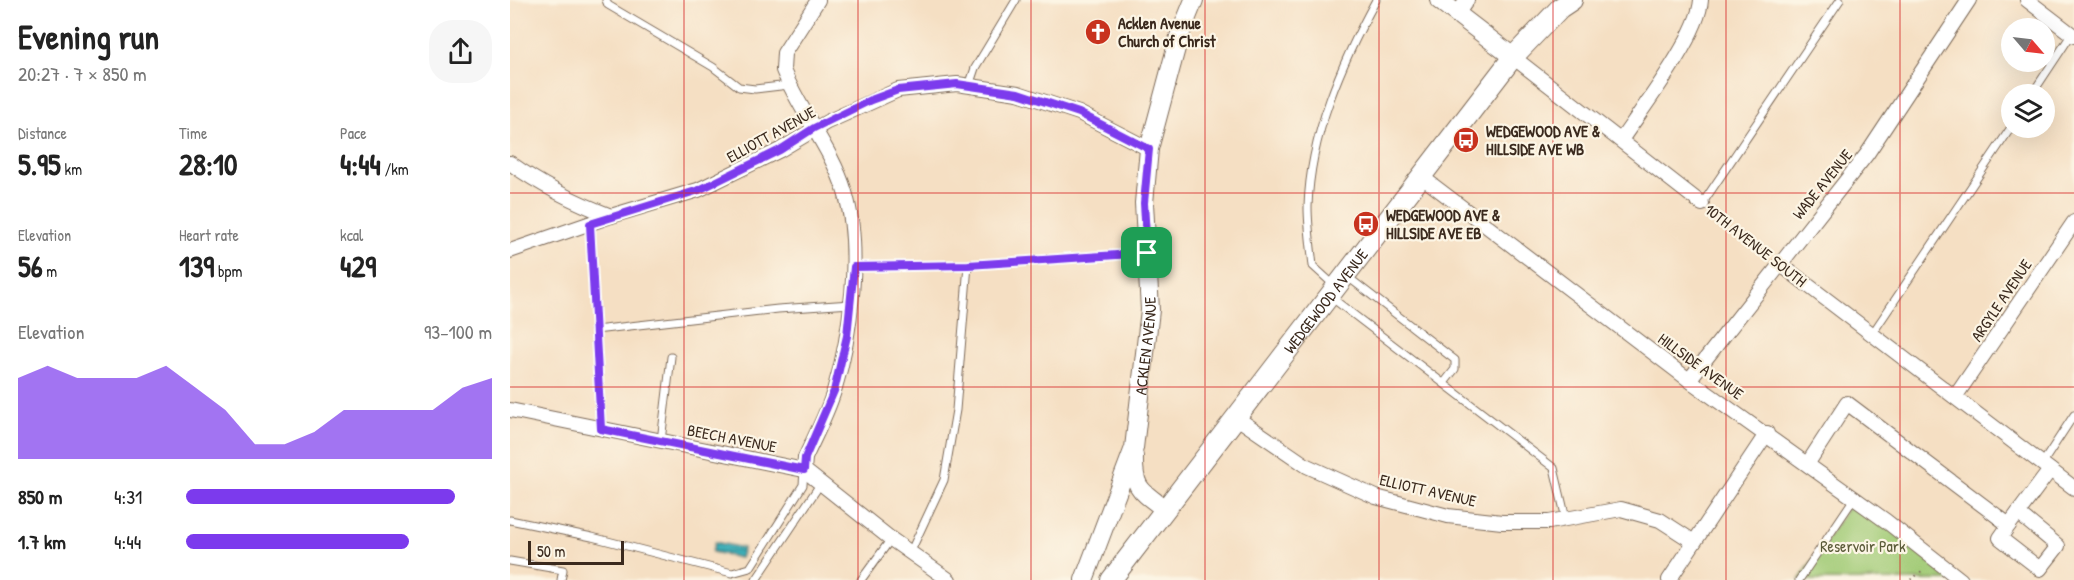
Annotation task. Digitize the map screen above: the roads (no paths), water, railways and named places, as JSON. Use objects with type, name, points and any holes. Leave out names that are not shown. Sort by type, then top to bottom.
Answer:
[{"type":"main road","name":"WEDGEWOOD AVENUE","points":[[1111,580],[1238,418],[1513,57],[1560,8],[1572,0]]},
{"type":"street","points":[[804,470],[805,458],[834,391],[851,304],[854,267],[845,191],[783,70],[784,52],[818,0]]},
{"type":"street","name":"ACKLEN AVENUE","points":[[1084,580],[1134,448],[1150,310],[1144,203],[1149,149],[1179,37],[1194,0]]},
{"type":"street","name":"10TH AVENUE SOUTH","points":[[1438,0],[1462,7],[1513,57],[1702,204]]},
{"type":"street","points":[[1621,140],[1685,42],[1697,20],[1701,0]]},
{"type":"street","name":"WADE AVENUE","points":[[1689,380],[1867,154],[1969,0]]},
{"type":"street","points":[[2027,0],[2073,33]]},
{"type":"street","name":"ELLIOTT AVENUE","points":[[510,251],[611,216],[699,190],[780,150],[814,128],[898,90],[957,84],[1018,93],[1079,113],[1149,149]]},
{"type":"street","points":[[510,163],[533,180],[566,198],[611,216]]},
{"type":"street","name":"HILLSIDE AVENUE","points":[[1422,177],[1689,380],[1855,497],[1961,580]]},
{"type":"street","name":"ARGYLE AVENUE","points":[[1955,397],[2074,222]]},
{"type":"street","name":"10TH AVENUE SOUTH","points":[[1780,264],[2074,488]]},
{"type":"street","points":[[1808,463],[1847,403],[2014,519],[2046,467]]},
{"type":"street","name":"BEECH AVENUE","points":[[510,410],[804,470],[891,539],[949,580]]},
{"type":"street","name":"ELLIOTT AVENUE","points":[[1238,418],[1307,466],[1376,497],[1448,516],[1502,522],[1550,522],[1621,509],[1660,520],[1694,542]]},
{"type":"street","points":[[1669,580],[1767,433]]},
{"type":"street","points":[[1134,448],[1134,471],[1139,489],[1165,509]]},
{"type":"lane","points":[[606,0],[608,5],[713,67],[739,87],[755,89],[789,85]]},
{"type":"lane","points":[[969,86],[974,70],[1016,0]]},
{"type":"lane","points":[[1376,0],[1325,113],[1313,164],[1308,208],[1313,266],[1444,383],[1554,468],[1566,519]]},
{"type":"lane","points":[[1702,204],[1840,0]]},
{"type":"lane","points":[[2039,84],[2073,33]]},
{"type":"lane","points":[[1872,334],[2004,138]]},
{"type":"lane","points":[[590,224],[601,429]]},
{"type":"lane","points":[[854,267],[968,265],[1147,253]]},
{"type":"lane","points":[[910,553],[944,480],[956,410],[968,265]]},
{"type":"lane","points":[[1337,286],[1455,360],[1455,369],[1444,383]]},
{"type":"lane","points":[[596,330],[778,309],[851,304]]},
{"type":"lane","points":[[661,441],[671,357]]},
{"type":"lane","points":[[2046,467],[2074,415]]},
{"type":"lane","points":[[510,520],[592,537],[732,573],[750,568],[803,485],[804,470]]},
{"type":"lane","points":[[756,580],[821,483]]},
{"type":"lane","points":[[1799,580],[1855,497]]},
{"type":"lane","points":[[861,580],[891,539]]},
{"type":"lane","points":[[510,561],[563,570],[561,580]]},
{"type":"water","points":[[715,542],[743,548],[740,558],[712,552]]},
{"type":"place","name":"Acklen Avenue Church of Christ","points":[[1098,32]]},
{"type":"place","name":"WEDGEWOOD AVE & HILLSIDE AVE WB","points":[[1466,140]]},
{"type":"place","name":"WEDGEWOOD AVE & HILLSIDE AVE EB","points":[[1366,224]]},
{"type":"park label","name":"Reservoir Park","points":[[1863,546]]}]
